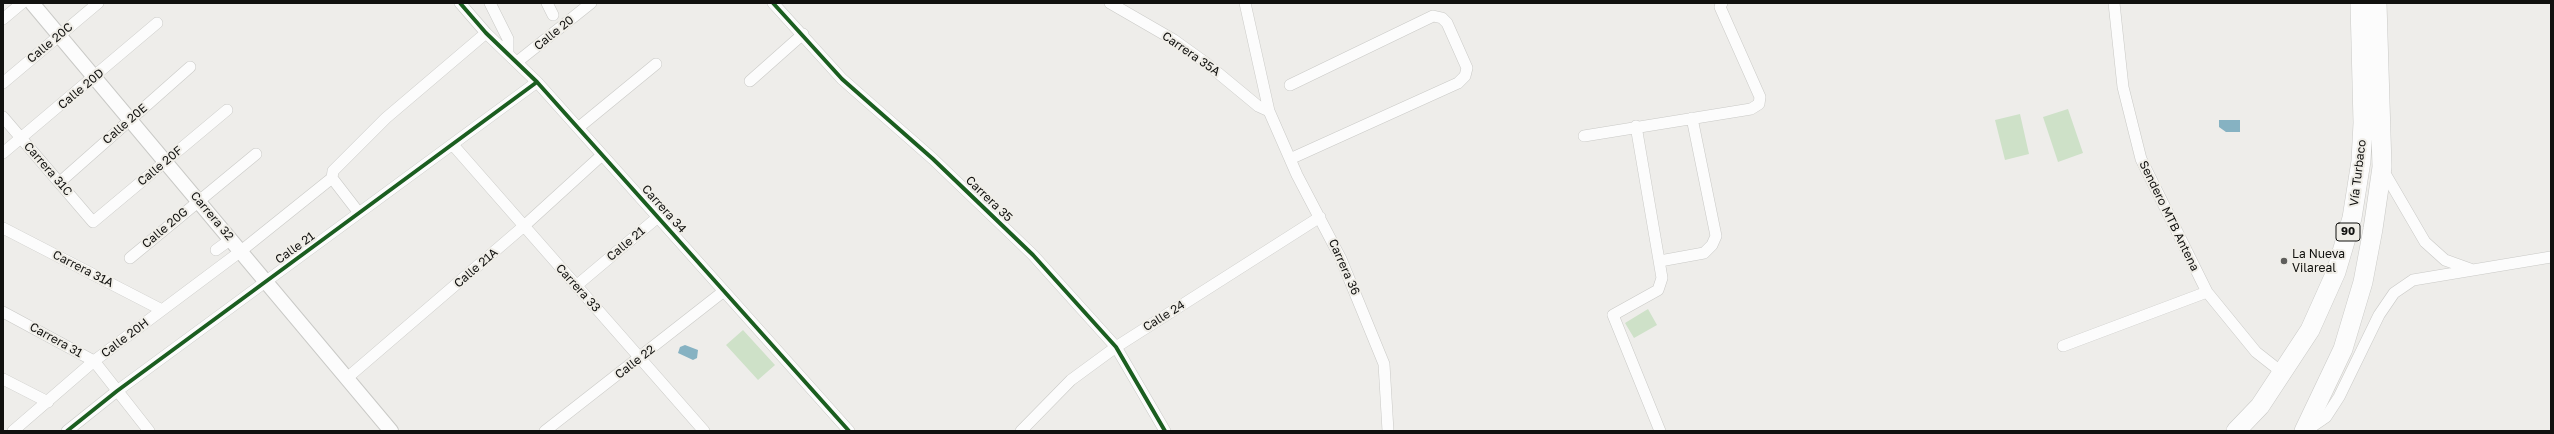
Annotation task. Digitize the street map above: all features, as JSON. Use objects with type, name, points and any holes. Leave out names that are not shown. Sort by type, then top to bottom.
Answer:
[{"type":"highway","name":"Vía Turbaco","points":[[2236,431],[2260,406],[2284,374],[2310,330],[2336,272],[2352,218],[2362,161],[2363,123],[2360,3]]},
{"type":"highway","name":"Vía Turbaco","points":[[2304,431],[2343,349],[2363,282],[2382,167],[2377,3]]},
{"type":"street","points":[[3,19],[22,3]]},
{"type":"street","name":"Carrera 32","points":[[32,3],[267,281],[391,431]]},
{"type":"street","name":"Calle 20C","points":[[3,83],[98,3]]},
{"type":"street","name":"Carrera 34","points":[[460,3],[486,33],[537,82],[849,431]]},
{"type":"street","points":[[490,3],[508,39],[508,54]]},
{"type":"street","points":[[547,3],[553,15]]},
{"type":"street","name":"Calle 20","points":[[517,62],[591,3]]},
{"type":"street","name":"Carrera 35","points":[[773,3],[803,34],[842,79],[933,159],[1033,255],[1116,347],[1165,431]]},
{"type":"street","name":"Carrera 35A","points":[[1110,3],[1174,40],[1206,63],[1258,106],[1269,111]]},
{"type":"street","points":[[1245,3],[1269,111]]},
{"type":"street","points":[[1584,136],[1636,126],[1751,109],[1759,104],[1760,96],[1720,7],[1722,3]]},
{"type":"street","name":"Sendero MTB Antena","points":[[2114,3],[2123,88],[2141,159],[2207,292],[2256,352],[2284,374]]},
{"type":"street","points":[[1290,85],[1433,16],[1442,18],[1447,23],[1467,68],[1466,76],[1458,83],[1290,159]]},
{"type":"street","name":"Calle 20D","points":[[3,153],[95,77],[157,23]]},
{"type":"street","name":"Calle 20H","points":[[13,431],[94,361],[241,251],[332,178],[333,171],[386,118],[486,33]]},
{"type":"street","points":[[750,81],[803,34]]},
{"type":"street","points":[[578,128],[656,64]]},
{"type":"street","name":"Calle 20E","points":[[60,182],[190,67]]},
{"type":"street","name":"Calle 21","points":[[67,431],[117,391],[537,82]]},
{"type":"street","name":"Calle 20F","points":[[93,222],[227,110]]},
{"type":"street","name":"Carrera 36","points":[[1269,111],[1290,159],[1320,217],[1366,317],[1384,364],[1388,431]]},
{"type":"street","name":"Carrera 31C","points":[[3,118],[60,182],[93,222]]},
{"type":"street","points":[[1660,261],[1704,253],[1712,246],[1716,236],[1692,118]]},
{"type":"street","points":[[1636,126],[1662,278],[1658,290],[1613,315],[1660,431]]},
{"type":"street","name":"Carrera 33","points":[[452,145],[704,431]]},
{"type":"street","name":"Calle 20G","points":[[130,258],[198,200],[256,154]]},
{"type":"street","name":"Calle 21A","points":[[347,378],[524,226],[602,155]]},
{"type":"street","points":[[2382,167],[2425,242],[2445,260],[2470,269]]},
{"type":"street","points":[[332,178],[359,213]]},
{"type":"street","name":"Calle 21","points":[[576,286],[658,217]]},
{"type":"street","name":"Calle 24","points":[[1021,431],[1071,380],[1116,347],[1320,217]]},
{"type":"street","name":"Carrera 31A","points":[[3,228],[162,310]]},
{"type":"street","points":[[216,250],[231,239]]},
{"type":"street","points":[[2304,431],[2326,417],[2339,398],[2379,315],[2394,293],[2412,280],[2470,269],[2551,257]]},
{"type":"street","name":"Calle 22","points":[[545,431],[724,291]]},
{"type":"street","points":[[2063,346],[2207,292]]},
{"type":"street","name":"Carrera 31","points":[[3,312],[94,361],[149,431]]},
{"type":"street","points":[[3,379],[48,402]]},
{"type":"green space","points":[[2068,109],[2083,153],[2058,162],[2043,117]]},
{"type":"green space","points":[[2020,114],[2029,154],[2005,160],[1995,120]]},
{"type":"green space","points":[[1648,309],[1657,325],[1634,338],[1625,323]]},
{"type":"green space","points":[[743,330],[775,365],[758,380],[726,345]]},
{"type":"water","points":[[2219,120],[2240,120],[2240,132],[2226,132],[2219,127]]},
{"type":"water","points":[[685,345],[698,350],[697,358],[693,360],[678,353],[680,347]]},
{"type":"cycle path","points":[[460,3],[486,33],[537,82],[849,431]]},
{"type":"cycle path","points":[[773,3],[842,79],[933,159],[1033,255],[1116,347],[1165,431]]},
{"type":"cycle path","points":[[67,431],[117,391],[537,82]]},
{"type":"place","name":"La Nueva Vilareal","points":[[2284,261]]}]
